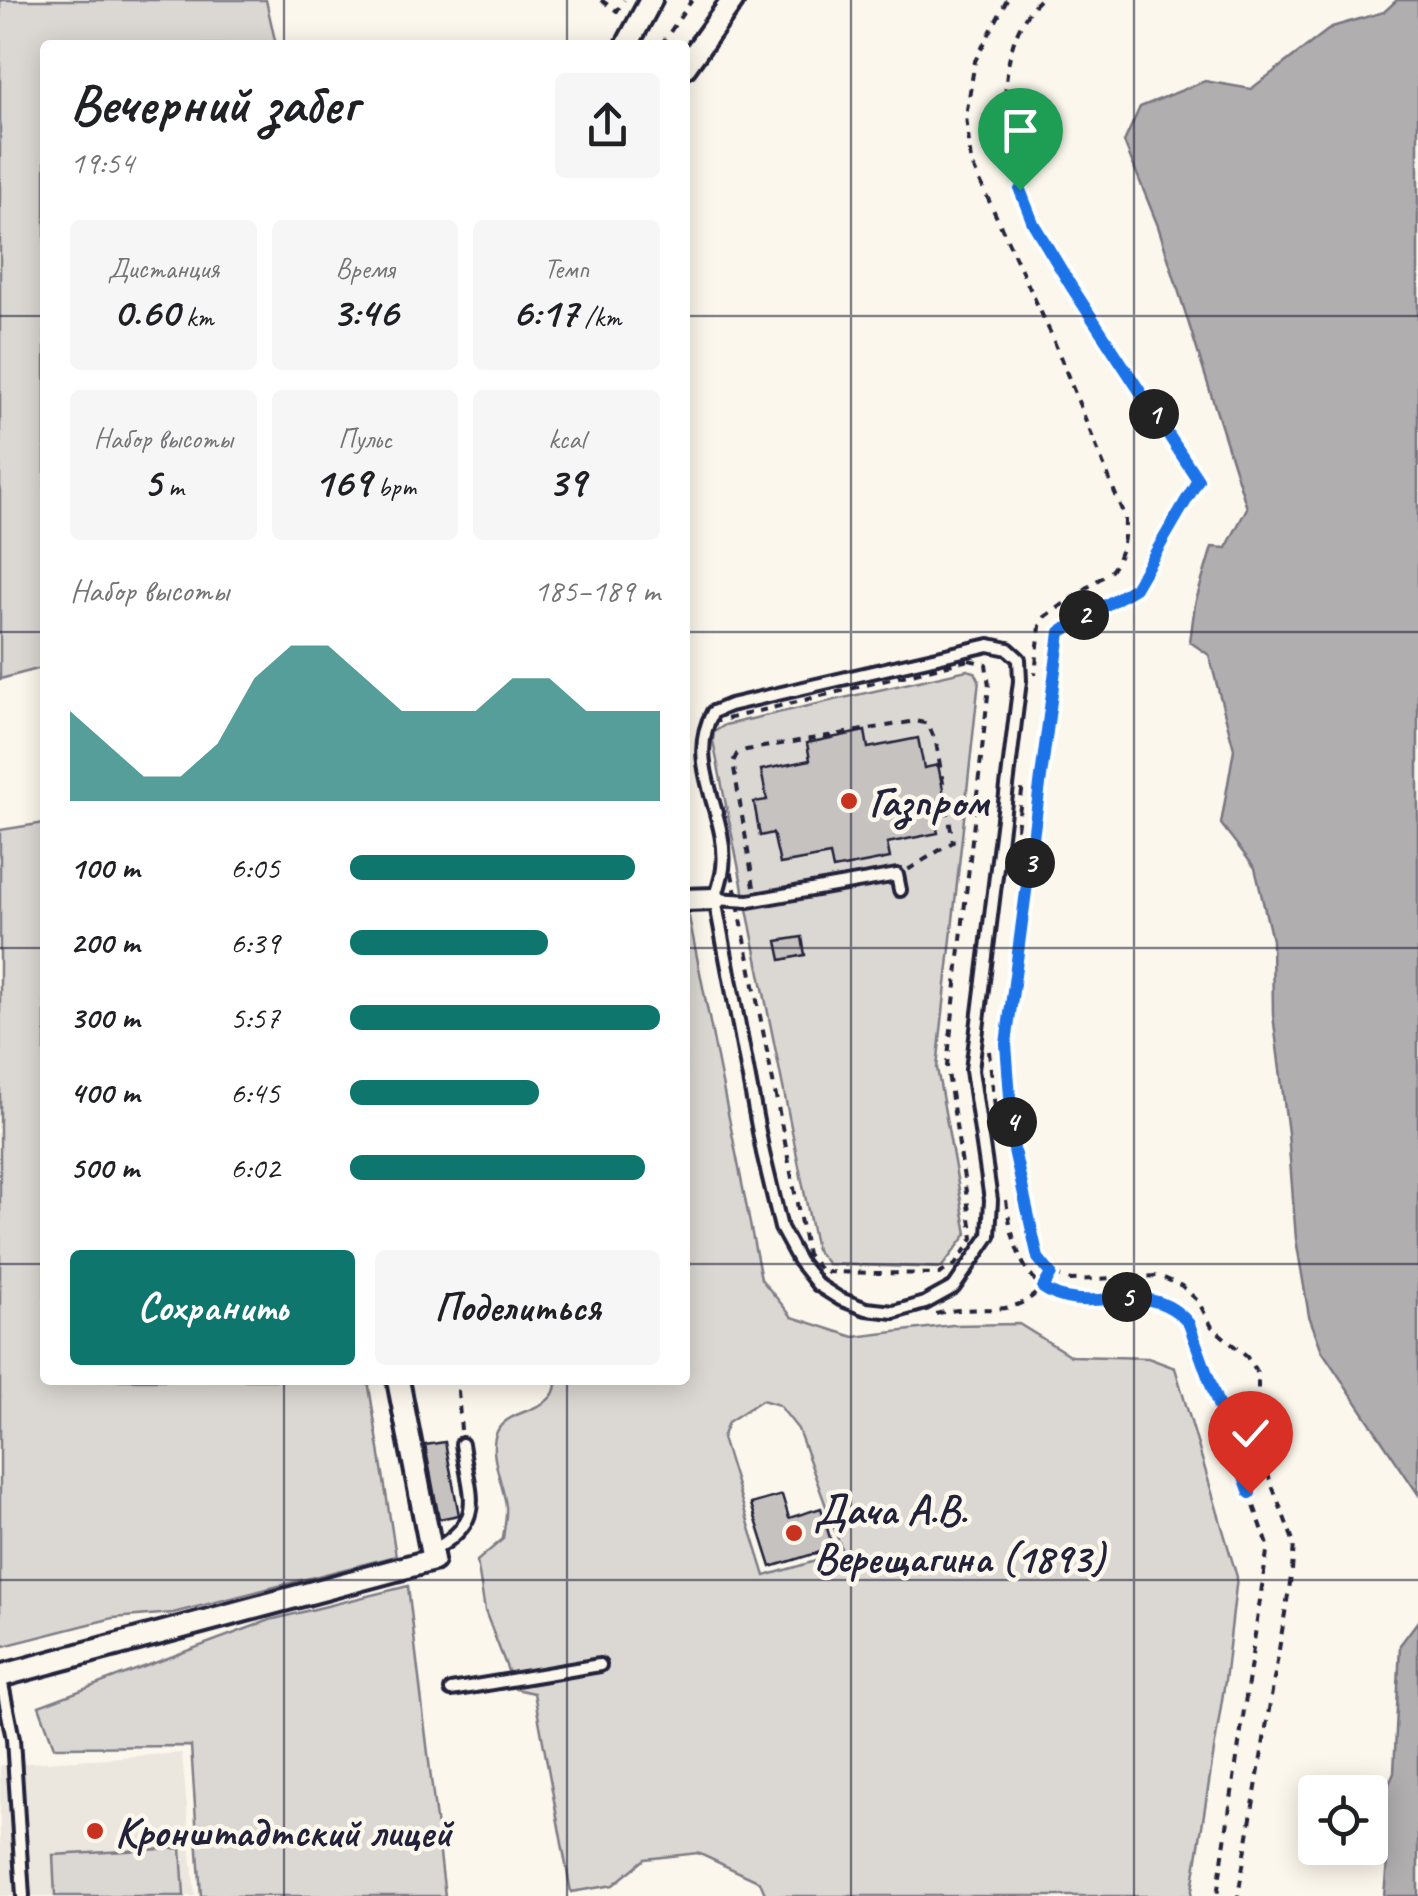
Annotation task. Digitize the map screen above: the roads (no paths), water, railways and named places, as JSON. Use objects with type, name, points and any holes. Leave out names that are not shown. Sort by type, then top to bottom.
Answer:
[{"type":"street","points":[[630,40],[651,0]]},
{"type":"street","points":[[690,59],[733,0]]},
{"type":"street","points":[[690,900],[715,899]]},
{"type":"street","points":[[0,1676],[432,1556],[399,1385]]},
{"type":"lane","points":[[989,646],[1008,650],[1019,659],[1020,681],[972,1070],[990,1200],[989,1236],[954,1287],[925,1303],[894,1312],[866,1309],[840,1300],[818,1285],[799,1262],[781,1228],[763,1153],[715,899],[724,866],[700,748],[712,712],[989,646]]},
{"type":"lane","points":[[715,899],[756,900],[898,875],[900,890]]},
{"type":"lane","points":[[854,883],[857,898]]},
{"type":"lane","points":[[432,1556],[456,1537],[472,1510],[462,1444]]},
{"type":"lane","points":[[451,1690],[600,1664]]},
{"type":"lane","points":[[0,1676],[14,1739],[23,1896]]},
{"type":"place","name":"Газпром","points":[[849,801]]},
{"type":"place","name":"Дача А.В. Верещагина (1893)","points":[[794,1533]]},
{"type":"place","name":"Кронштадтский лицей","points":[[95,1831]]}]
